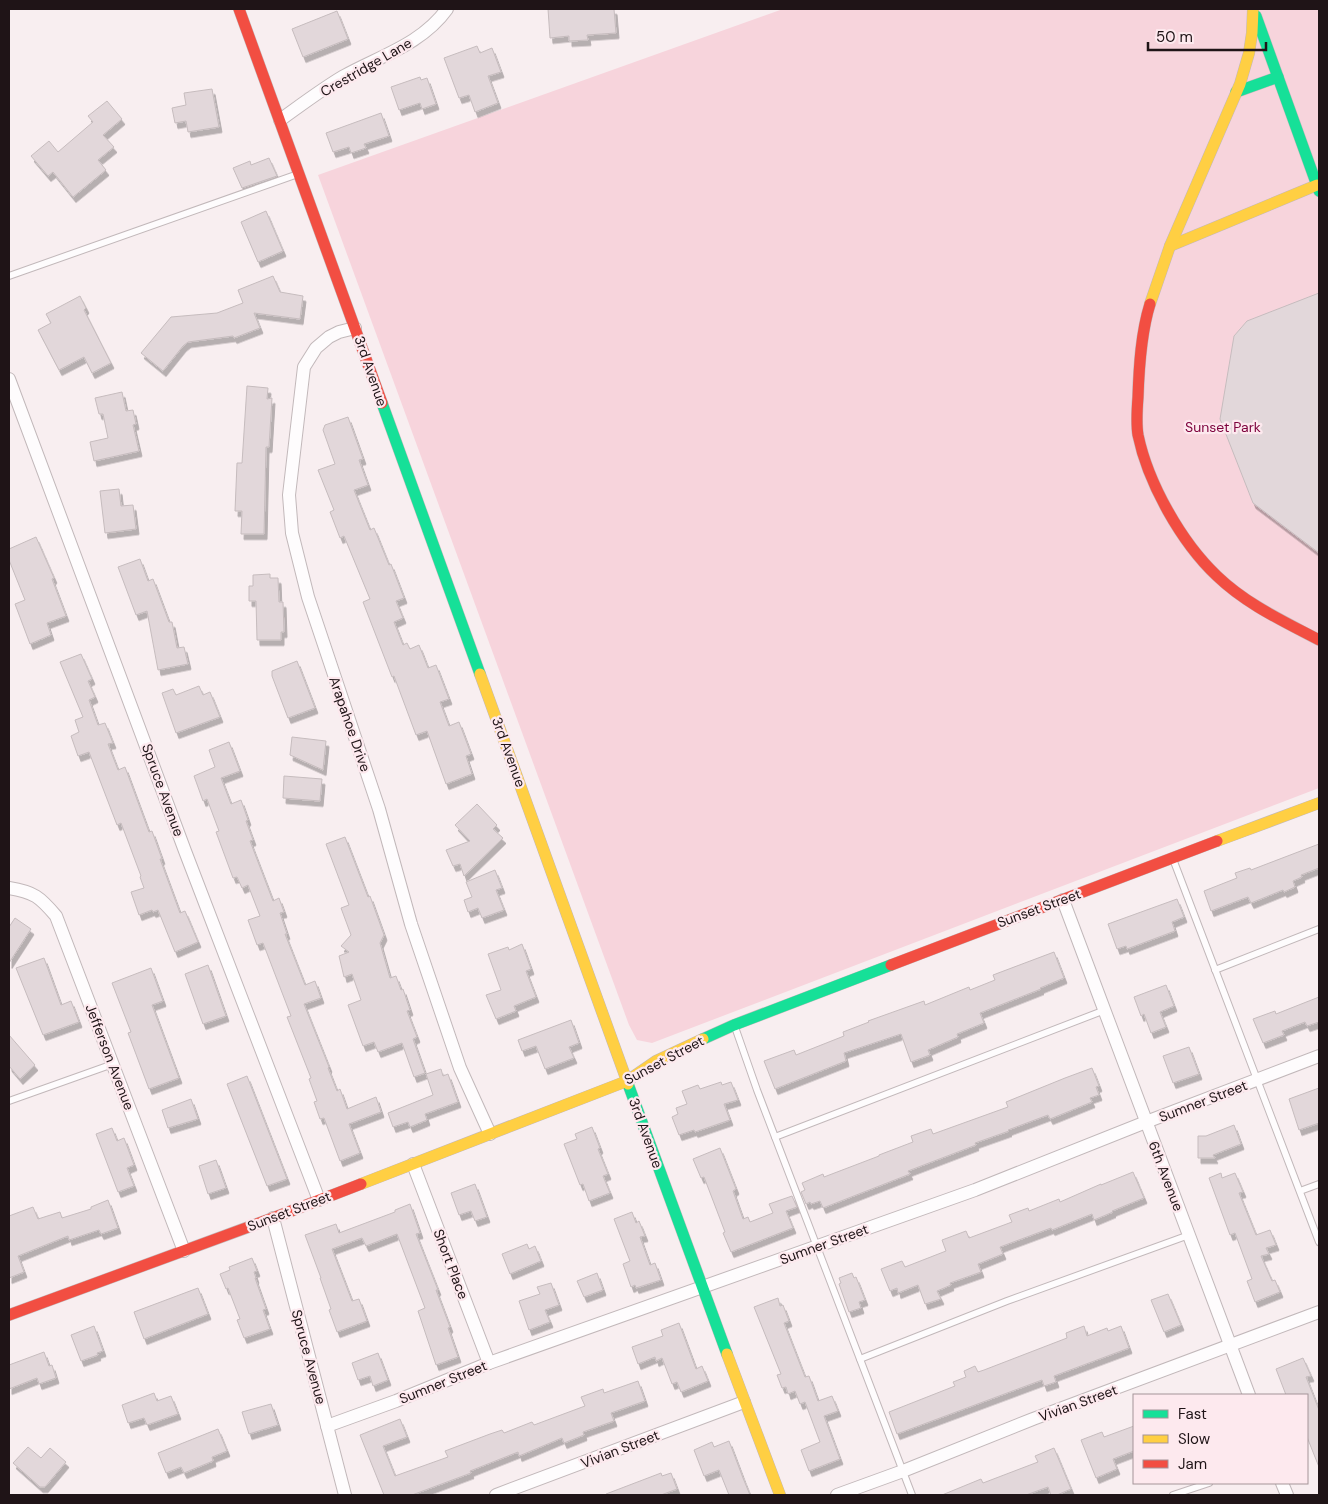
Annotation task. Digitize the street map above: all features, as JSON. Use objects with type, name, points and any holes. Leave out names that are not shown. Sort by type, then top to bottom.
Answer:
[{"type":"street","name":"3rd Avenue","points":[[239,9],[702,1288],[780,1495]]},
{"type":"street","name":"Crestridge Lane","points":[[280,120],[343,76],[403,46],[425,32],[447,9]]},
{"type":"street","points":[[1170,246],[1318,188],[1253,9]]},
{"type":"street","points":[[1253,9],[1252,33],[1245,70],[1170,246],[1148,311],[1143,331],[1137,426],[1140,445],[1149,474],[1161,499],[1190,546],[1211,571],[1263,611],[1319,640]]},
{"type":"street","points":[[1236,92],[1278,77]]},
{"type":"street","name":"Arapahoe Drive","points":[[356,328],[339,332],[329,337],[316,348],[304,367],[289,495],[292,533],[308,597],[379,810],[410,924],[460,1068],[490,1134]]},
{"type":"street","name":"Spruce Avenue","points":[[9,379],[185,851],[319,1200]]},
{"type":"street","name":"Sunset Street","points":[[9,1315],[272,1218],[490,1134],[627,1080],[656,1061],[734,1026],[968,935],[1319,803]]},
{"type":"street","name":"Jefferson Avenue","points":[[9,888],[24,890],[43,900],[56,916],[184,1251]]},
{"type":"street","name":"6th Avenue","points":[[1063,900],[1249,1394]]},
{"type":"street","name":"Sumner Street","points":[[326,1426],[396,1401],[489,1363],[975,1190],[1319,1056]]},
{"type":"street","name":"Short Place","points":[[413,1164],[489,1363]]},
{"type":"street","name":"Spruce Avenue","points":[[272,1218],[345,1495]]},
{"type":"street","name":"Vivian Street","points":[[837,1495],[1319,1312]]},
{"type":"street","name":"Vivian Street","points":[[496,1495],[744,1402]]},
{"type":"lane","points":[[9,276],[299,173]]},
{"type":"lane","points":[[1172,858],[1319,1242]]},
{"type":"lane","points":[[1215,970],[1319,930]]},
{"type":"lane","points":[[775,1137],[1105,1010]]},
{"type":"lane","points":[[734,1026],[912,1495]]},
{"type":"lane","points":[[9,1101],[113,1064]]},
{"type":"lane","points":[[1300,1191],[1319,1184]]},
{"type":"lane","points":[[860,1359],[1007,1301],[1188,1235]]},
{"type":"lane","points":[[1173,1495],[1206,1484]]},
{"type":"green space","name":"Sunset Park","points":[[783,9],[1319,9],[1319,788],[652,1043],[637,1040],[629,1025],[318,175]]},
{"type":"building","points":[[548,9],[614,9],[616,33],[587,35],[588,40],[569,41],[569,36],[550,38]]},
{"type":"building","points":[[337,11],[348,39],[303,57],[292,29]]},
{"type":"building","points":[[477,46],[480,53],[492,48],[501,72],[488,76],[498,103],[475,112],[469,95],[459,98],[444,58]]},
{"type":"building","points":[[420,77],[421,80],[427,78],[436,104],[422,109],[420,103],[399,110],[391,87]]},
{"type":"building","points":[[212,89],[219,127],[188,132],[186,121],[175,123],[172,108],[186,105],[184,93]]},
{"type":"building","points":[[107,101],[122,119],[103,135],[114,147],[98,160],[106,170],[73,197],[53,172],[48,176],[31,156],[49,141],[58,152],[93,122],[88,116]]},
{"type":"building","points":[[381,113],[389,136],[364,144],[366,148],[351,153],[349,147],[333,152],[326,133]]},
{"type":"building","points":[[269,158],[277,176],[242,188],[233,168],[250,161],[251,165]]},
{"type":"building","points":[[266,211],[283,251],[258,262],[241,222]]},
{"type":"building","points":[[273,276],[280,292],[303,296],[300,319],[254,313],[260,328],[234,338],[233,336],[188,342],[163,371],[141,353],[171,317],[217,313],[243,303],[238,290]]},
{"type":"building","points":[[1319,293],[1319,553],[1253,503],[1220,419],[1234,336],[1247,321]]},
{"type":"building","points":[[80,296],[86,308],[84,310],[111,363],[92,373],[84,357],[59,370],[38,330],[51,323],[46,314]]},
{"type":"building","points":[[247,386],[268,388],[267,399],[272,398],[269,447],[266,447],[264,534],[241,534],[242,511],[235,511],[237,463],[242,463]]},
{"type":"building","points":[[122,392],[126,411],[133,410],[136,424],[133,425],[139,451],[94,461],[90,442],[108,438],[103,414],[99,414],[95,398]]},
{"type":"building","points":[[348,417],[363,459],[359,460],[368,485],[354,490],[370,530],[374,528],[389,565],[391,564],[404,598],[396,601],[403,618],[394,622],[403,645],[407,643],[410,649],[419,645],[428,668],[436,665],[449,699],[440,702],[449,726],[459,722],[471,754],[466,756],[472,774],[446,784],[427,731],[416,735],[394,676],[392,677],[363,602],[370,599],[344,536],[340,538],[330,512],[334,510],[318,470],[335,464],[323,430],[325,425]]},
{"type":"building","points":[[119,489],[121,506],[133,505],[136,529],[105,533],[100,491]]},
{"type":"building","points":[[36,537],[54,578],[52,579],[66,616],[47,623],[51,635],[30,644],[15,604],[25,600],[9,560],[9,549]]},
{"type":"building","points":[[140,559],[148,581],[153,579],[169,622],[172,622],[177,648],[184,647],[188,664],[158,670],[147,611],[136,615],[118,567]]},
{"type":"building","points":[[270,574],[270,578],[278,578],[279,602],[283,602],[284,632],[281,632],[281,640],[257,640],[256,601],[249,601],[249,586],[253,586],[253,575]]},
{"type":"building","points":[[81,654],[92,679],[88,681],[95,697],[89,700],[98,725],[105,723],[113,743],[108,744],[118,770],[125,767],[149,832],[152,831],[180,913],[185,911],[198,942],[175,952],[158,910],[153,912],[152,910],[139,915],[131,892],[144,888],[121,823],[117,825],[89,752],[78,756],[71,736],[79,732],[75,720],[83,717],[60,662]]},
{"type":"building","points":[[297,661],[315,708],[288,718],[272,676],[272,671]]},
{"type":"building","points":[[199,686],[203,695],[210,692],[220,717],[176,733],[162,693],[173,689],[176,695]]},
{"type":"building","points":[[292,737],[326,741],[323,770],[290,755]]},
{"type":"building","points":[[229,742],[240,771],[221,778],[231,804],[241,800],[253,840],[250,841],[273,901],[279,898],[284,912],[280,913],[287,934],[285,934],[305,985],[315,981],[321,998],[304,1004],[337,1091],[340,1089],[347,1109],[376,1097],[381,1112],[349,1124],[360,1153],[340,1161],[324,1118],[320,1119],[314,1102],[317,1101],[309,1079],[311,1078],[287,1017],[291,1016],[263,943],[257,945],[248,920],[260,916],[248,885],[242,888],[237,877],[233,878],[216,832],[219,831],[207,799],[203,801],[194,776],[215,767],[209,750]]},
{"type":"building","points":[[284,776],[322,779],[320,801],[283,798]]},
{"type":"building","points":[[477,804],[497,825],[493,829],[503,838],[464,876],[460,864],[453,866],[446,850],[470,841],[455,825]]},
{"type":"building","points":[[345,837],[384,935],[380,943],[390,978],[396,976],[401,990],[403,989],[410,1010],[407,1011],[417,1037],[413,1039],[425,1073],[414,1077],[402,1043],[378,1052],[374,1042],[363,1046],[348,1005],[361,1000],[352,974],[344,977],[339,956],[349,952],[341,946],[351,935],[341,908],[349,905],[326,844]]},
{"type":"building","points":[[1319,844],[1319,868],[1301,875],[1302,877],[1293,881],[1295,887],[1251,903],[1248,897],[1211,911],[1204,891],[1237,878],[1235,873],[1250,868],[1251,870]]},
{"type":"building","points":[[495,870],[502,888],[496,890],[504,910],[482,918],[478,908],[468,912],[464,900],[472,897],[466,882]]},
{"type":"building","points":[[1177,899],[1184,917],[1172,922],[1175,931],[1127,949],[1126,946],[1117,949],[1108,924]]},
{"type":"building","points":[[15,918],[31,929],[9,963],[9,927]]},
{"type":"building","points":[[522,944],[531,969],[526,971],[536,997],[514,1006],[516,1011],[496,1019],[486,995],[501,990],[488,954],[508,947],[509,950]]},
{"type":"building","points":[[1054,952],[1064,978],[980,1013],[984,1023],[957,1034],[958,1037],[928,1050],[930,1055],[911,1062],[901,1034],[844,1053],[846,1061],[775,1089],[764,1061],[794,1050],[796,1055],[844,1036],[843,1032],[868,1021],[924,1001],[925,1005],[969,987],[970,990],[995,980],[993,975]]},
{"type":"building","points":[[44,958],[61,1005],[71,1001],[79,1022],[43,1035],[16,968]]},
{"type":"building","points":[[208,965],[226,1016],[203,1024],[185,974]]},
{"type":"building","points":[[151,968],[163,1001],[152,1005],[179,1078],[149,1089],[128,1033],[131,1032],[112,983]]},
{"type":"building","points":[[1166,985],[1174,1006],[1160,1012],[1166,1027],[1151,1033],[1144,1014],[1141,1016],[1134,997]]},
{"type":"building","points":[[1319,997],[1319,1022],[1307,1026],[1305,1022],[1282,1031],[1284,1035],[1263,1043],[1253,1019],[1275,1011],[1276,1014]]},
{"type":"building","points":[[571,1020],[579,1043],[569,1047],[574,1058],[545,1069],[536,1046],[522,1051],[518,1040]]},
{"type":"building","points":[[9,1035],[35,1065],[20,1079],[9,1066]]},
{"type":"building","points":[[1189,1047],[1199,1074],[1173,1083],[1163,1056]]},
{"type":"building","points":[[1092,1068],[1099,1086],[1096,1087],[1099,1095],[1090,1098],[1092,1102],[1050,1119],[1048,1115],[975,1143],[976,1145],[908,1171],[910,1174],[823,1208],[820,1201],[806,1204],[801,1192],[805,1190],[802,1183],[823,1174],[824,1177],[913,1142],[911,1136],[931,1129],[933,1134],[1008,1107],[1006,1102]]},
{"type":"building","points":[[441,1069],[443,1076],[448,1074],[458,1102],[425,1114],[427,1120],[410,1127],[408,1122],[393,1127],[388,1113],[433,1095],[426,1074]]},
{"type":"building","points":[[247,1076],[287,1179],[267,1186],[227,1084]]},
{"type":"building","points":[[721,1082],[722,1085],[731,1082],[738,1100],[724,1104],[730,1120],[695,1132],[694,1130],[679,1135],[672,1117],[678,1114],[676,1108],[687,1104],[682,1091],[698,1085],[700,1089]]},
{"type":"building","points":[[1319,1088],[1319,1123],[1299,1130],[1289,1099]]},
{"type":"building","points":[[191,1099],[198,1119],[168,1128],[162,1110]]},
{"type":"building","points":[[1234,1125],[1241,1144],[1213,1155],[1215,1158],[1198,1158],[1198,1136],[1206,1136]]},
{"type":"building","points":[[592,1127],[608,1174],[603,1176],[610,1193],[589,1201],[583,1184],[580,1185],[564,1144],[577,1139],[575,1134]]},
{"type":"building","points":[[112,1128],[117,1141],[124,1138],[134,1165],[127,1168],[134,1186],[118,1192],[96,1134]]},
{"type":"building","points":[[720,1148],[736,1189],[733,1191],[743,1219],[748,1217],[750,1222],[773,1213],[769,1204],[792,1196],[797,1207],[786,1211],[793,1228],[731,1252],[704,1177],[701,1178],[693,1159]]},
{"type":"building","points":[[216,1160],[226,1188],[208,1194],[199,1166]]},
{"type":"building","points":[[1133,1172],[1144,1198],[1094,1220],[1092,1214],[1052,1230],[1051,1228],[1000,1247],[1003,1254],[978,1264],[981,1272],[950,1283],[951,1285],[937,1291],[941,1299],[925,1304],[918,1285],[898,1293],[897,1288],[890,1291],[881,1269],[902,1261],[905,1267],[946,1251],[942,1240],[966,1231],[969,1238],[1012,1222],[1009,1215],[1028,1208],[1029,1211],[1059,1199],[1060,1202]]},
{"type":"building","points":[[1221,1173],[1222,1178],[1235,1173],[1243,1192],[1239,1193],[1256,1235],[1270,1230],[1276,1245],[1266,1248],[1269,1254],[1261,1256],[1272,1281],[1275,1280],[1280,1292],[1255,1302],[1247,1281],[1252,1279],[1235,1233],[1230,1235],[1209,1178]]},
{"type":"building","points":[[475,1184],[487,1217],[475,1221],[471,1211],[459,1215],[451,1193]]},
{"type":"building","points":[[108,1200],[118,1228],[101,1234],[99,1230],[69,1240],[68,1236],[18,1256],[24,1272],[9,1278],[9,1216],[33,1207],[38,1219],[60,1212],[62,1218],[91,1209],[91,1207]]},
{"type":"building","points":[[410,1204],[420,1233],[416,1234],[438,1290],[436,1290],[450,1327],[448,1328],[458,1357],[436,1365],[418,1311],[425,1308],[397,1234],[366,1246],[362,1238],[332,1249],[352,1301],[359,1299],[367,1321],[337,1332],[321,1278],[305,1235],[336,1224],[339,1233],[395,1212],[395,1210]]},
{"type":"building","points":[[632,1212],[636,1223],[639,1221],[645,1236],[640,1237],[650,1265],[655,1263],[661,1280],[636,1288],[635,1285],[631,1287],[623,1264],[630,1261],[614,1219]]},
{"type":"building","points":[[527,1244],[529,1249],[535,1246],[541,1261],[510,1274],[502,1254]]},
{"type":"building","points":[[252,1258],[257,1271],[254,1272],[255,1278],[266,1309],[263,1310],[270,1329],[244,1338],[237,1320],[240,1319],[228,1288],[226,1289],[220,1274],[230,1270],[229,1267]]},
{"type":"building","points":[[597,1273],[603,1290],[584,1297],[577,1281]]},
{"type":"building","points":[[852,1273],[854,1278],[856,1277],[865,1300],[859,1302],[861,1308],[849,1312],[839,1284],[841,1283],[839,1278]]},
{"type":"building","points":[[551,1283],[559,1305],[545,1310],[550,1322],[529,1330],[519,1301],[540,1294],[537,1287]]},
{"type":"building","points":[[198,1288],[208,1314],[144,1339],[134,1312]]},
{"type":"building","points":[[1168,1294],[1181,1325],[1164,1332],[1151,1300]]},
{"type":"building","points":[[778,1298],[780,1306],[783,1305],[789,1321],[784,1323],[805,1377],[809,1376],[818,1401],[832,1396],[838,1411],[824,1416],[840,1459],[809,1471],[801,1450],[820,1442],[805,1402],[800,1404],[795,1391],[788,1394],[786,1387],[782,1388],[777,1375],[781,1374],[754,1307]]},
{"type":"building","points":[[679,1323],[696,1369],[702,1366],[708,1381],[681,1392],[677,1382],[672,1384],[662,1358],[656,1361],[655,1357],[638,1364],[632,1347],[663,1336],[661,1330]]},
{"type":"building","points":[[94,1326],[103,1351],[97,1353],[98,1355],[81,1361],[71,1335]]},
{"type":"building","points":[[1084,1326],[1087,1336],[1107,1328],[1108,1331],[1121,1326],[1129,1348],[1054,1376],[1056,1382],[1044,1386],[1042,1380],[897,1434],[889,1412],[955,1386],[953,1382],[966,1377],[964,1371],[975,1366],[978,1372],[984,1370],[1067,1338],[1066,1333]]},
{"type":"building","points":[[44,1352],[49,1366],[52,1365],[56,1378],[39,1384],[37,1378],[9,1389],[9,1365]]},
{"type":"building","points":[[378,1353],[388,1380],[373,1386],[370,1376],[358,1380],[352,1363]]},
{"type":"building","points":[[1303,1358],[1311,1376],[1306,1377],[1319,1410],[1319,1467],[1308,1440],[1308,1394],[1286,1394],[1276,1369]]},
{"type":"building","points":[[638,1381],[645,1401],[611,1413],[614,1421],[583,1432],[584,1435],[564,1443],[562,1438],[519,1456],[518,1452],[470,1471],[471,1473],[412,1495],[384,1495],[360,1435],[400,1419],[407,1437],[383,1446],[395,1476],[448,1457],[445,1451],[490,1434],[502,1430],[504,1433],[532,1422],[534,1425],[585,1406],[581,1397],[603,1389],[604,1393]]},
{"type":"building","points":[[154,1393],[157,1401],[171,1396],[178,1414],[147,1425],[144,1418],[128,1423],[122,1405]]},
{"type":"building","points":[[271,1404],[278,1425],[249,1434],[242,1412]]},
{"type":"building","points":[[1133,1426],[1133,1451],[1113,1459],[1117,1469],[1096,1478],[1081,1440],[1102,1432],[1104,1437]]},
{"type":"building","points":[[218,1429],[227,1451],[212,1457],[213,1461],[184,1473],[181,1467],[166,1473],[158,1453]]},
{"type":"building","points":[[729,1441],[750,1495],[729,1495],[719,1470],[704,1476],[694,1450],[712,1442],[714,1447]]},
{"type":"building","points":[[28,1447],[41,1458],[50,1448],[66,1462],[45,1487],[40,1487],[13,1463]]},
{"type":"building","points":[[1054,1448],[1071,1489],[1057,1495],[1051,1495],[1048,1487],[1026,1495],[942,1495],[981,1479],[983,1483],[1038,1462],[1035,1456]]},
{"type":"building","points":[[661,1473],[662,1476],[671,1473],[677,1489],[661,1495],[606,1495],[606,1494]]},
{"type":"traffic: fast","points":[[1256,16],[1319,191]]},
{"type":"traffic: fast","points":[[1236,92],[1278,77]]},
{"type":"traffic: fast","points":[[382,403],[480,674]]},
{"type":"traffic: fast","points":[[703,1039],[734,1025],[891,965]]},
{"type":"traffic: fast","points":[[628,1084],[727,1354]]},
{"type":"traffic: slow","points":[[1150,304],[1170,246],[1240,84],[1249,53],[1253,9]]},
{"type":"traffic: slow","points":[[1170,246],[1317,185]]},
{"type":"traffic: slow","points":[[480,674],[628,1084]]},
{"type":"traffic: slow","points":[[1217,841],[1319,803]]},
{"type":"traffic: slow","points":[[361,1184],[627,1081],[656,1061],[703,1039]]},
{"type":"traffic: slow","points":[[727,1354],[780,1495]]},
{"type":"traffic: jam","points":[[239,9],[382,403]]},
{"type":"traffic: jam","points":[[1150,304],[1144,326],[1141,350],[1137,426],[1143,453],[1158,492],[1179,529],[1217,576],[1253,604],[1319,640]]},
{"type":"traffic: jam","points":[[891,965],[1217,841]]},
{"type":"traffic: jam","points":[[9,1315],[361,1184]]}]
